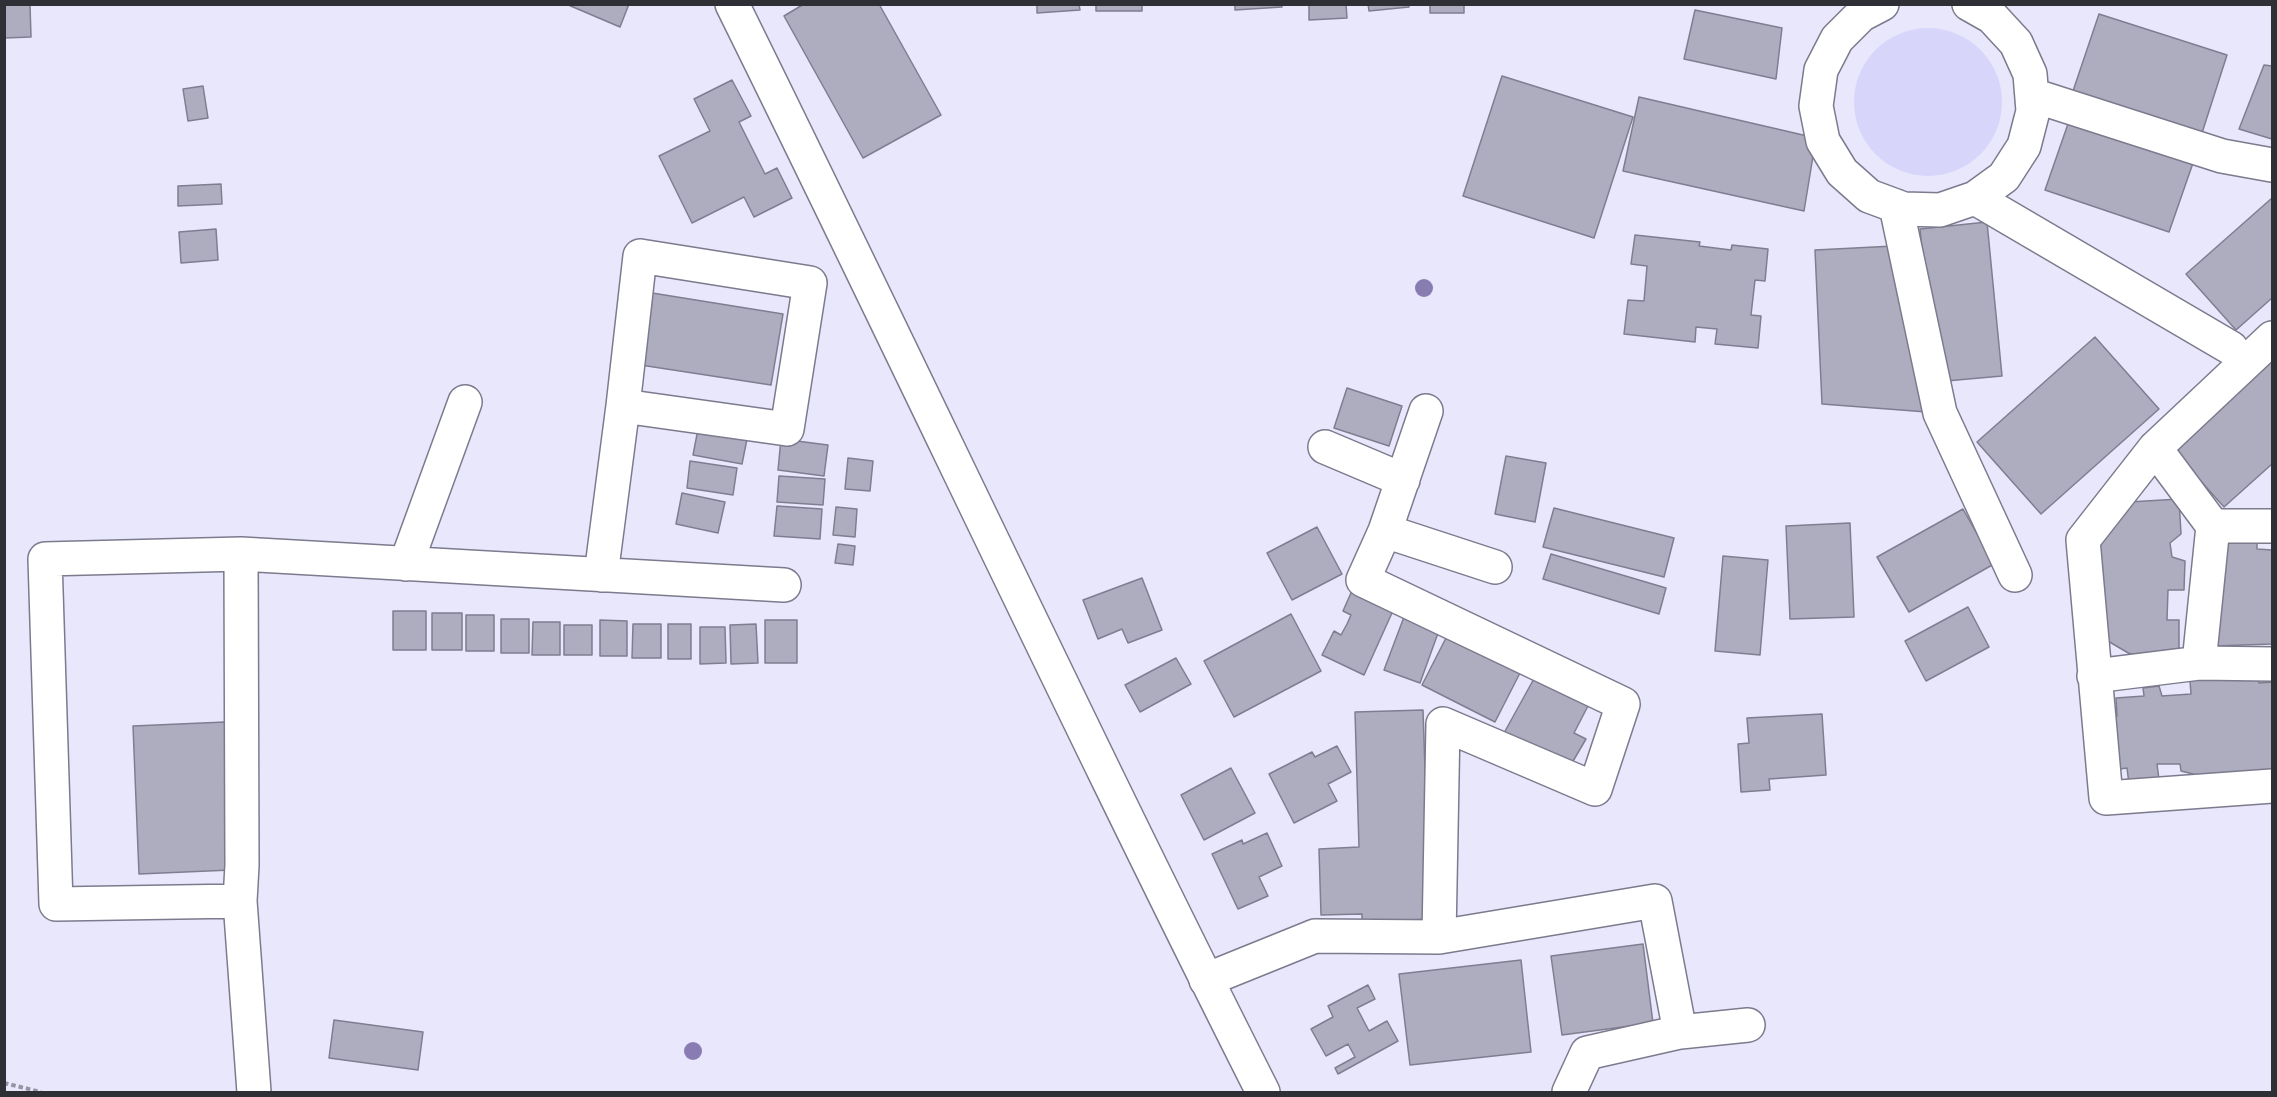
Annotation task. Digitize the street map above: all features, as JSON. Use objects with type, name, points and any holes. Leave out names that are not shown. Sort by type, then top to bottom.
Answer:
[{"type":"street","points":[[732,4],[1206,980],[1263,1092]]},
{"type":"street","points":[[1882,4],[1861,15],[1837,39],[1821,70],[1815,106],[1823,141],[1842,172],[1869,196],[1904,209],[1940,210],[1975,198],[2004,177],[2024,146],[2033,111],[2030,74],[2016,43],[1992,17],[1969,4]]},
{"type":"street","points":[[2032,95],[2222,156],[2272,165]]},
{"type":"street","points":[[1975,198],[2231,348]]},
{"type":"street","points":[[1896,206],[1940,413],[2015,575]]},
{"type":"street","points":[[600,575],[640,256],[810,283],[787,429],[623,406]]},
{"type":"street","points":[[2272,338],[2155,448],[2083,540],[2106,798],[2272,786]]},
{"type":"street","points":[[406,564],[465,402]]},
{"type":"street","points":[[1426,411],[1385,531],[1363,580],[1623,704],[1595,789],[1443,724],[1439,937]]},
{"type":"street","points":[[1325,447],[1403,480]]},
{"type":"street","points":[[2155,448],[2213,526],[2199,663]]},
{"type":"street","points":[[2213,526],[2265,520]]},
{"type":"street","points":[[1385,531],[1495,567]]},
{"type":"street","points":[[241,554],[242,865],[240,901],[254,1092]]},
{"type":"street","points":[[240,901],[56,904],[45,559],[241,554],[784,585]]},
{"type":"street","points":[[2094,676],[2199,663],[2272,664]]},
{"type":"street","points":[[1206,980],[1315,936],[1439,937],[1655,901],[1680,1032]]},
{"type":"street","points":[[1569,1092],[1587,1053],[1680,1032],[1748,1025]]},
{"type":"path","points":[[4,1083],[41,1092]]},
{"type":"shaded area","points":[[1928,28],[1956,33],[1981,49],[1997,74],[2002,102],[1997,130],[1981,155],[1956,171],[1928,176],[1900,171],[1875,155],[1859,130],[1854,102],[1859,74],[1875,49],[1900,33]]},
{"type":"building","points":[[4,4],[30,4],[31,37],[4,38]]},
{"type":"building","points":[[566,4],[629,4],[620,27]]},
{"type":"building","points":[[804,4],[879,4],[941,115],[863,158],[784,16]]},
{"type":"building","points":[[1037,4],[1079,4],[1080,10],[1037,13]]},
{"type":"building","points":[[1096,4],[1142,4],[1142,11],[1096,11]]},
{"type":"building","points":[[1235,4],[1282,4],[1282,7],[1235,10]]},
{"type":"building","points":[[1309,4],[1346,4],[1347,18],[1309,20]]},
{"type":"building","points":[[1368,4],[1408,4],[1409,7],[1369,11]]},
{"type":"building","points":[[1430,4],[1464,4],[1464,13],[1430,13]]},
{"type":"building","points":[[1695,10],[1782,28],[1776,79],[1684,59]]},
{"type":"building","points":[[2099,14],[2227,55],[2202,133],[2073,91]]},
{"type":"building","points":[[2264,65],[2272,66],[2272,139],[2239,129]]},
{"type":"building","points":[[1502,76],[1633,117],[1594,238],[1463,196]]},
{"type":"building","points":[[732,80],[751,116],[739,122],[765,174],[777,168],[792,198],[754,217],[744,197],[692,223],[659,156],[710,131],[694,99]]},
{"type":"building","points":[[203,86],[208,118],[188,121],[183,89]]},
{"type":"building","points":[[1639,97],[1816,138],[1804,211],[1623,171]]},
{"type":"building","points":[[2069,121],[2193,163],[2169,232],[2045,190]]},
{"type":"building","points":[[221,184],[222,204],[178,206],[178,186]]},
{"type":"building","points":[[2272,198],[2272,298],[2236,330],[2186,274]]},
{"type":"building","points":[[1987,222],[2002,376],[1935,382],[1920,229]]},
{"type":"building","points":[[216,229],[218,260],[181,263],[179,232]]},
{"type":"building","points":[[1635,235],[1700,242],[1699,246],[1731,250],[1732,245],[1768,249],[1765,281],[1755,280],[1751,315],[1761,316],[1758,348],[1715,344],[1717,329],[1696,327],[1695,342],[1624,334],[1628,300],[1644,301],[1647,266],[1631,264]]},
{"type":"building","points":[[1894,246],[1940,413],[1822,404],[1815,250]]},
{"type":"building","points":[[646,292],[783,314],[771,385],[634,364]]},
{"type":"building","points":[[2095,337],[2159,409],[2041,514],[1977,442]]},
{"type":"building","points":[[2272,354],[2272,464],[2224,507],[2171,448]]},
{"type":"building","points":[[1347,388],[1402,406],[1389,446],[1334,428]]},
{"type":"building","points":[[699,424],[748,434],[742,464],[693,455]]},
{"type":"building","points":[[781,439],[828,445],[824,476],[778,470]]},
{"type":"building","points":[[1506,456],[1546,463],[1535,522],[1495,514]]},
{"type":"building","points":[[848,458],[873,461],[870,491],[845,489]]},
{"type":"building","points":[[690,461],[737,468],[733,495],[687,488]]},
{"type":"building","points":[[779,476],[825,479],[823,505],[777,502]]},
{"type":"building","points":[[682,493],[725,502],[718,533],[676,524]]},
{"type":"building","points":[[2179,499],[2181,534],[2170,543],[2172,557],[2185,561],[2184,590],[2168,590],[2167,620],[2179,620],[2179,654],[2130,654],[2096,634],[2092,542],[2129,502]]},
{"type":"building","points":[[777,506],[822,509],[820,539],[774,536]]},
{"type":"building","points":[[836,507],[857,509],[855,537],[833,535]]},
{"type":"building","points":[[1554,508],[1674,538],[1664,577],[1543,547]]},
{"type":"building","points":[[1963,509],[1994,564],[1909,612],[1877,557]]},
{"type":"building","points":[[1850,523],[1854,617],[1790,619],[1786,526]]},
{"type":"building","points":[[1317,527],[1342,574],[1292,600],[1267,553]]},
{"type":"building","points":[[2216,538],[2257,539],[2257,549],[2272,550],[2272,644],[2213,646]]},
{"type":"building","points":[[838,544],[855,546],[853,565],[835,563]]},
{"type":"building","points":[[1551,554],[1666,588],[1659,614],[1543,579]]},
{"type":"building","points":[[1723,556],[1768,560],[1760,655],[1715,651]]},
{"type":"building","points":[[1142,578],[1162,630],[1128,643],[1122,629],[1098,639],[1083,600]]},
{"type":"building","points":[[1354,586],[1396,604],[1364,675],[1322,655],[1334,631],[1341,635],[1347,624],[1351,615],[1343,611]]},
{"type":"building","points":[[1968,607],[1989,647],[1926,681],[1905,641]]},
{"type":"building","points":[[1407,609],[1442,622],[1420,683],[1384,670]]},
{"type":"building","points":[[393,611],[426,611],[426,650],[393,650]]},
{"type":"building","points":[[432,613],[462,613],[462,650],[432,650]]},
{"type":"building","points":[[1291,614],[1321,671],[1234,717],[1204,661]]},
{"type":"building","points":[[466,615],[494,615],[494,651],[466,651]]},
{"type":"building","points":[[501,619],[529,619],[529,653],[501,653]]},
{"type":"building","points":[[600,620],[627,621],[627,656],[600,656]]},
{"type":"building","points":[[765,620],[797,620],[797,663],[765,663]]},
{"type":"building","points":[[533,622],[560,622],[560,655],[532,655]]},
{"type":"building","points":[[633,624],[661,624],[661,658],[632,658]]},
{"type":"building","points":[[668,624],[691,624],[691,659],[668,659]]},
{"type":"building","points":[[756,624],[758,663],[731,664],[730,625]]},
{"type":"building","points":[[564,625],[592,625],[592,655],[564,655]]},
{"type":"building","points":[[700,627],[725,627],[726,663],[700,664]]},
{"type":"building","points":[[1448,634],[1521,671],[1495,722],[1422,685]]},
{"type":"building","points":[[1176,658],[1191,684],[1140,712],[1125,685]]},
{"type":"building","points":[[2256,673],[2259,683],[2272,682],[2272,777],[2209,778],[2181,771],[2180,764],[2157,764],[2160,787],[2130,792],[2127,768],[2113,770],[2108,718],[2117,716],[2116,698],[2144,696],[2143,688],[2159,686],[2162,696],[2191,694],[2190,681]]},
{"type":"building","points":[[1536,675],[1589,704],[1574,733],[1586,739],[1569,768],[1504,733]]},
{"type":"building","points":[[1423,710],[1430,919],[1362,922],[1362,914],[1321,915],[1319,849],[1359,847],[1355,712]]},
{"type":"building","points":[[1822,714],[1826,775],[1769,779],[1770,790],[1741,792],[1738,744],[1749,743],[1747,718]]},
{"type":"building","points":[[225,722],[231,870],[139,874],[133,726]]},
{"type":"building","points":[[1337,746],[1351,772],[1328,784],[1337,801],[1294,823],[1269,774],[1312,752],[1315,757]]},
{"type":"building","points":[[1231,768],[1255,813],[1204,840],[1181,795]]},
{"type":"building","points":[[1267,833],[1282,866],[1259,877],[1268,896],[1238,909],[1212,854],[1242,840],[1243,844]]},
{"type":"building","points":[[1643,944],[1653,1023],[1562,1035],[1551,956]]},
{"type":"building","points":[[1521,960],[1531,1052],[1410,1065],[1399,974]]},
{"type":"building","points":[[1368,985],[1375,999],[1357,1008],[1369,1031],[1387,1021],[1398,1041],[1338,1074],[1335,1068],[1355,1057],[1348,1044],[1326,1056],[1311,1029],[1333,1017],[1328,1006]]},
{"type":"building","points":[[334,1020],[423,1032],[418,1070],[329,1058]]}]
